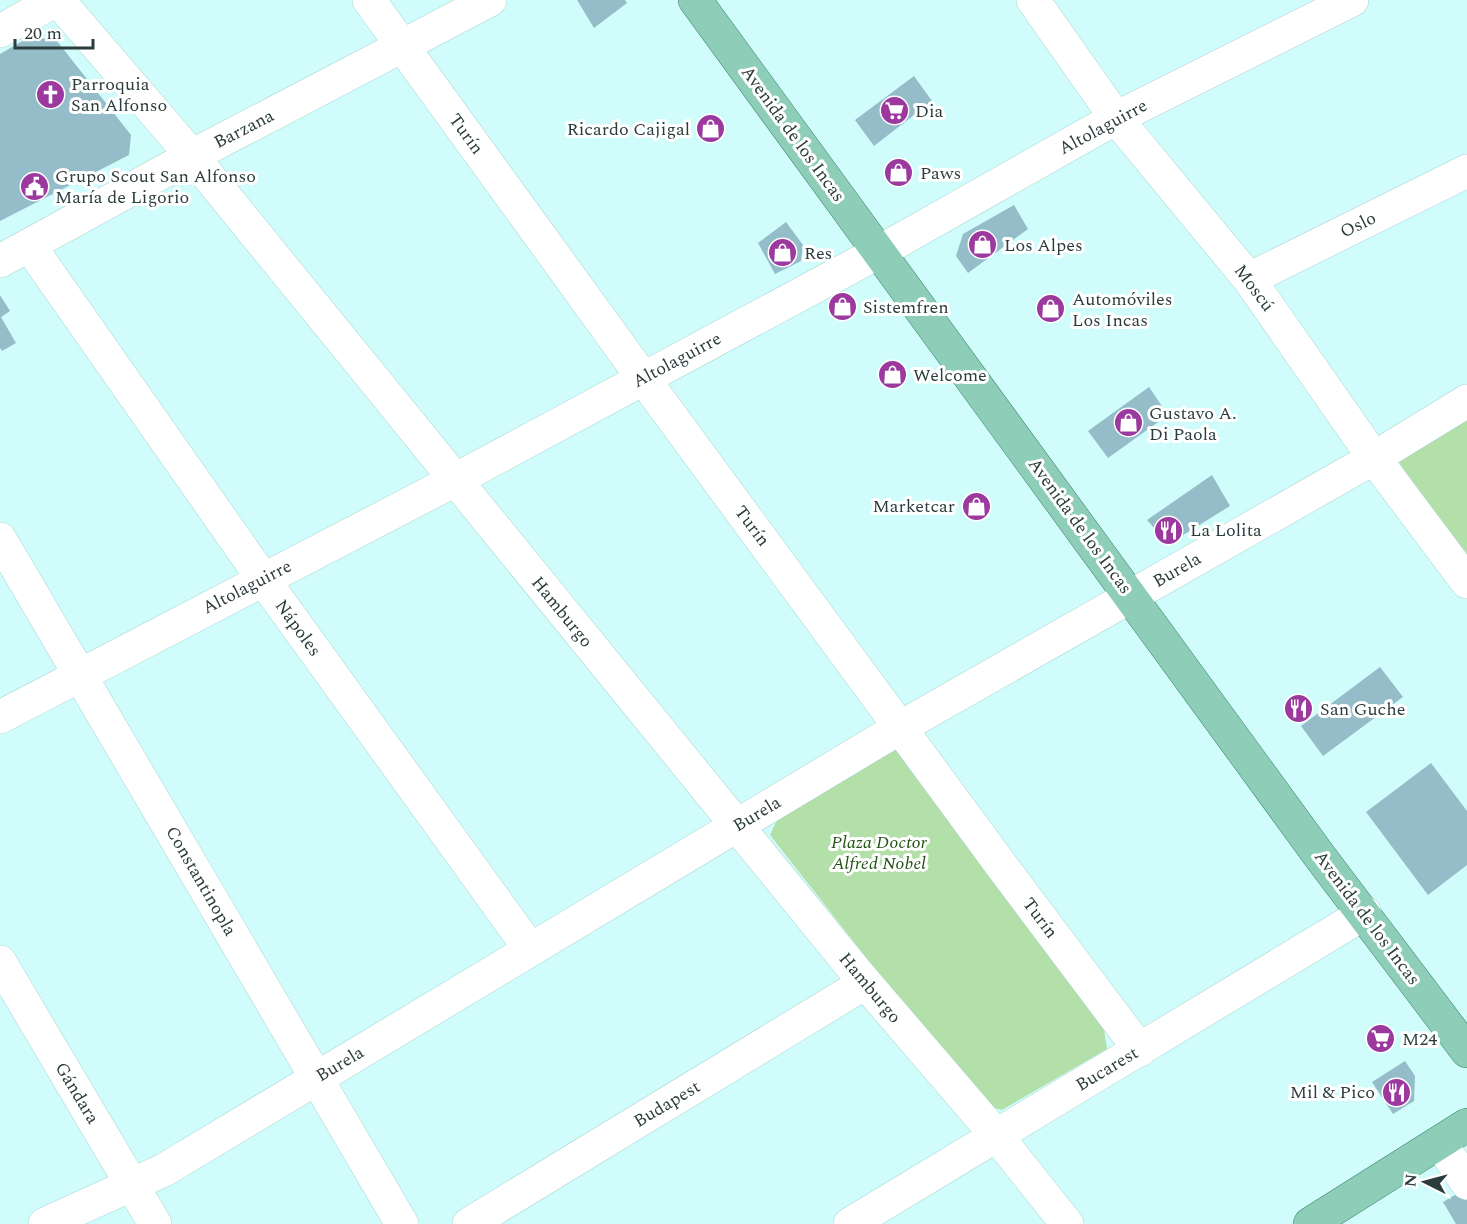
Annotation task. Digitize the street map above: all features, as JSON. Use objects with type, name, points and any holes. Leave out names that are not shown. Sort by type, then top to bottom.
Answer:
[{"type":"main road","name":"Avenida de los Incas","points":[[695,0],[1321,858],[1365,913],[1467,1051]]},
{"type":"main road","points":[[1322,1221],[1467,1125]]},
{"type":"street","points":[[0,31],[57,0]]},
{"type":"street","name":"Hamburgo","points":[[57,0],[192,156],[737,826],[866,983],[996,1135],[1067,1224]]},
{"type":"street","name":"Turín","points":[[369,0],[643,378],[1140,1050]]},
{"type":"street","name":"Barzana","points":[[0,261],[192,156],[490,0]]},
{"type":"street","name":"Moscú","points":[[1033,0],[1116,118],[1249,279],[1374,458],[1467,582]]},
{"type":"street","name":"Altolaguirre","points":[[0,717],[455,480],[879,252],[1116,118],[1352,0]]},
{"type":"street","name":"Oslo","points":[[1249,279],[1467,171]]},
{"type":"street","name":"Nápoles","points":[[29,245],[263,579],[530,950]]},
{"type":"street","name":"Burela","points":[[45,1224],[164,1170],[901,727],[1374,458],[1467,401]]},
{"type":"street","name":"Constantinopla","points":[[0,539],[402,1224]]},
{"type":"street","name":"Bucarest","points":[[850,1224],[1365,913]]},
{"type":"street","name":"Gándara","points":[[0,962],[154,1224]]},
{"type":"street","name":"Budapest","points":[[469,1224],[866,983]]},
{"type":"street","points":[[1440,1143],[1467,1183]]},
{"type":"green space","points":[[1467,413],[1467,557],[1395,457]]},
{"type":"green space","name":"Plaza Doctor Alfred Nobel","points":[[894,747],[1103,1023],[1107,1049],[1002,1110],[981,1104],[770,835],[778,818]]},
{"type":"building","points":[[577,0],[625,0],[627,3],[594,28]]},
{"type":"building","name":"Parroquia San Alfonso","points":[[31,36],[57,41],[131,135],[129,155],[0,221],[0,54]]},
{"type":"building","name":"Dia","points":[[914,76],[932,101],[874,146],[855,120]]},
{"type":"building","name":"Los Alpes","points":[[1014,205],[1028,229],[968,273],[956,256],[963,234]]},
{"type":"building","name":"Res","points":[[786,222],[803,245],[801,261],[775,274],[758,243]]},
{"type":"building","points":[[0,295],[10,311],[1,317],[16,343],[2,351],[0,348]]},
{"type":"building","name":"Gustavo A. Di Paola","points":[[1149,387],[1168,415],[1108,458],[1088,431]]},
{"type":"building","points":[[1212,475],[1230,506],[1175,540],[1163,538],[1147,520]]},
{"type":"building","points":[[1380,667],[1403,697],[1323,756],[1301,726]]},
{"type":"building","points":[[1431,763],[1467,811],[1467,865],[1428,895],[1366,812]]},
{"type":"building","name":"Mil & Pico","points":[[1405,1061],[1415,1076],[1414,1101],[1393,1114],[1372,1082]]},
{"type":"building","points":[[1467,1188],[1467,1224],[1456,1224],[1443,1202]]},
{"type":"place","name":"Parroquia San Alfonso","points":[[50,94]]},
{"type":"place","name":"Dia","points":[[894,111]]},
{"type":"place","name":"Ricardo Cajigal","points":[[711,129]]},
{"type":"place","name":"Paws","points":[[899,173]]},
{"type":"place","name":"Grupo Scout San Alfonso María de Ligorio","points":[[34,186]]},
{"type":"place","name":"Los Alpes","points":[[983,245]]},
{"type":"place","name":"Res","points":[[783,253]]},
{"type":"place","name":"Sistemfren","points":[[842,307]]},
{"type":"place","name":"Automóviles Los Incas","points":[[1051,309]]},
{"type":"place","name":"Welcome","points":[[892,375]]},
{"type":"place","name":"Gustavo A. Di Paola","points":[[1128,423]]},
{"type":"place","name":"Marketcar","points":[[976,506]]},
{"type":"place","name":"La Lolita","points":[[1169,530]]},
{"type":"place","name":"San Guche","points":[[1299,709]]},
{"type":"place","name":"M24","points":[[1381,1039]]},
{"type":"place","name":"Mil & Pico","points":[[1396,1092]]}]
